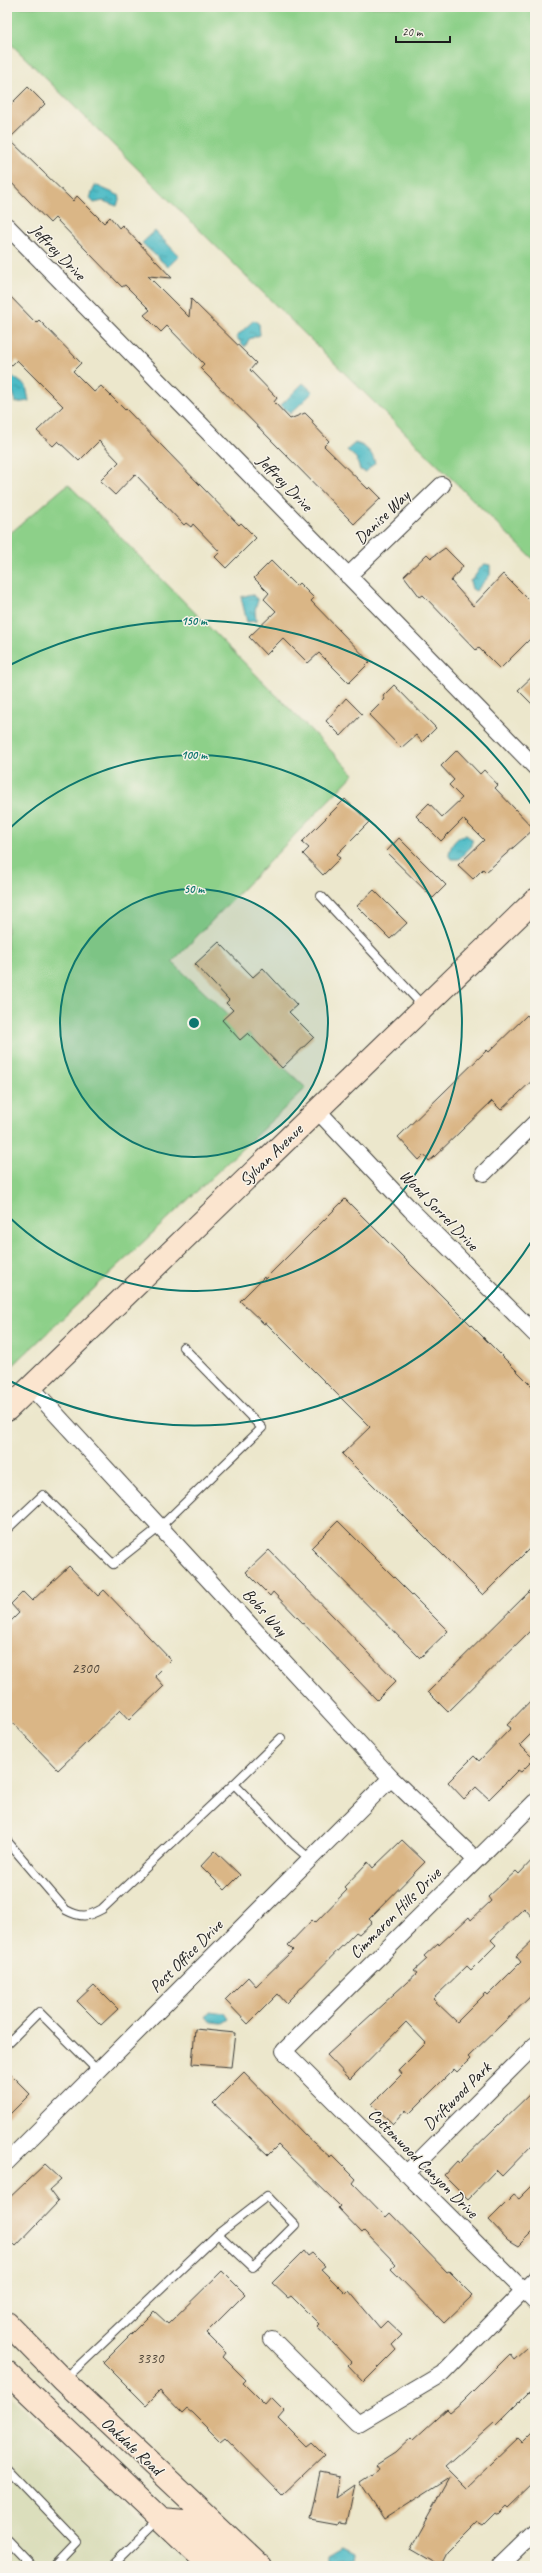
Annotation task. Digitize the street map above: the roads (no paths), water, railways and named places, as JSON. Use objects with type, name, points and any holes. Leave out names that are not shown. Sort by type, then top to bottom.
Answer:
[{"type":"main road","name":"Sylvan Avenue","points":[[7,1410],[535,900]]},
{"type":"main road","name":"Oakdale Road","points":[[7,2323],[64,2381],[260,2566]]},
{"type":"main road","name":"Oakdale Road","points":[[7,2372],[210,2566]]},
{"type":"main road","points":[[161,2519],[185,2521],[201,2532],[235,2566]]},
{"type":"street","name":"Jeffrey Drive","points":[[7,226],[535,767]]},
{"type":"street","name":"Danise Way","points":[[348,576],[442,485]]},
{"type":"street","name":"Wood Sorrel Drive","points":[[318,1111],[411,1210],[535,1334]]},
{"type":"street","points":[[484,1173],[535,1123]]},
{"type":"street","name":"Bobs Way","points":[[31,1387],[391,1778],[476,1860]]},
{"type":"street","name":"Post Office Drive","points":[[7,2162],[391,1778]]},
{"type":"street","name":"Cimmaron Hills Drive","points":[[284,2051],[535,1802]]},
{"type":"street","name":"Driftwood Park","points":[[406,2174],[535,2045]]},
{"type":"street","name":"Cottonwood Canyon Drive","points":[[284,2051],[535,2302]]},
{"type":"street","points":[[272,2339],[357,2424],[442,2374],[535,2279]]},
{"type":"street","points":[[500,2566],[535,2532]]},
{"type":"lane","points":[[321,896],[425,1007]]},
{"type":"lane","points":[[7,1529],[44,1495],[113,1564],[160,1526],[262,1428],[183,1347]]},
{"type":"lane","points":[[7,1841],[66,1910],[78,1916],[90,1916],[102,1909],[134,1880],[281,1738]]},
{"type":"lane","points":[[234,1784],[289,1841],[310,1859]]},
{"type":"lane","points":[[7,2044],[39,2012],[98,2071]]},
{"type":"lane","points":[[64,2381],[218,2234],[267,2196],[295,2225],[253,2267],[218,2234]]},
{"type":"lane","points":[[7,2468],[78,2542],[55,2566]]},
{"type":"lane","points":[[112,2566],[161,2519]]},
{"type":"lane","points":[[7,2540],[32,2566]]},
{"type":"water","points":[[95,185],[120,196],[117,206],[103,201],[94,203],[90,198]]},
{"type":"water","points":[[155,231],[179,256],[168,267],[142,243]]},
{"type":"water","points":[[254,320],[259,324],[260,335],[249,339],[245,347],[236,337]]},
{"type":"water","points":[[12,376],[26,386],[29,401],[16,403],[13,392],[7,387]]},
{"type":"water","points":[[303,383],[313,392],[290,414],[281,405]]},
{"type":"water","points":[[355,443],[365,448],[374,459],[375,463],[366,472],[360,470],[356,458],[347,450]]},
{"type":"water","points":[[485,564],[490,565],[490,575],[476,591],[472,589],[470,581]]},
{"type":"water","points":[[252,594],[258,600],[255,610],[256,621],[247,622],[241,597]]},
{"type":"water","points":[[466,835],[472,839],[472,846],[459,859],[451,859],[449,853],[454,842],[459,837]]},
{"type":"water","points":[[210,2011],[225,2013],[229,2019],[223,2023],[211,2022],[205,2017]]},
{"type":"water","points":[[341,2551],[353,2557],[352,2564],[327,2566],[327,2559]]}]
